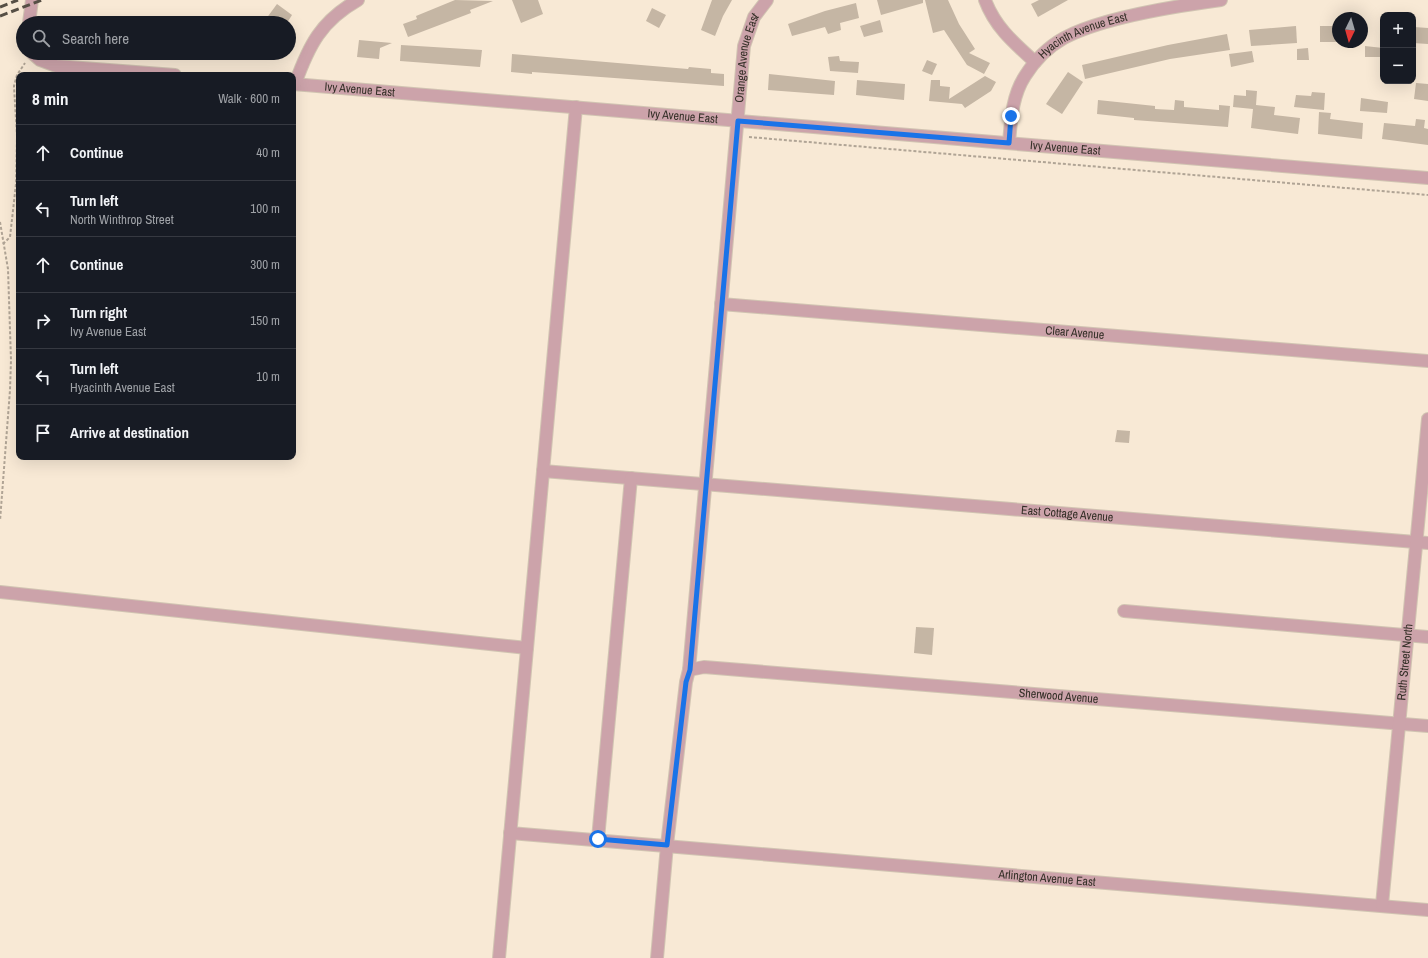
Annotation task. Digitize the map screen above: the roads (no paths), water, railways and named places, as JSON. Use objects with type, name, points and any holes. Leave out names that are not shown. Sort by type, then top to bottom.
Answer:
[{"type":"street","points":[[31,16],[32,0]]},
{"type":"street","points":[[296,79],[305,56],[316,36],[330,19],[358,0]]},
{"type":"street","name":"Orange Avenue East","points":[[657,958],[667,845],[686,682],[690,670],[744,46],[747,33],[754,17],[767,0]]},
{"type":"street","points":[[985,0],[998,25],[1009,39],[1035,62]]},
{"type":"street","name":"Hyacinth Avenue East","points":[[1009,143],[1012,110],[1017,93],[1024,77],[1035,62],[1050,47],[1065,38],[1087,29],[1133,16],[1221,0]]},
{"type":"street","points":[[39,60],[56,66],[135,72]]},
{"type":"street","name":"Ivy Avenue East","points":[[296,84],[1428,178]]},
{"type":"street","points":[[499,958],[576,107]]},
{"type":"street","name":"Clear Avenue","points":[[722,304],[1428,361]]},
{"type":"street","name":"Ruth Street North","points":[[1382,904],[1407,635],[1422,543],[1428,419]]},
{"type":"street","name":"East Cottage Avenue","points":[[543,471],[1422,543]]},
{"type":"street","points":[[598,839],[631,478]]},
{"type":"street","points":[[0,592],[527,648]]},
{"type":"street","points":[[1124,611],[1428,637]]},
{"type":"street","name":"Sherwood Avenue","points":[[690,670],[704,667],[1428,726]]},
{"type":"street","name":"Arlington Avenue East","points":[[510,833],[1382,904],[1428,910]]},
{"type":"railway","points":[[0,7],[18,0]]},
{"type":"railway","points":[[0,16],[42,0]]}]
